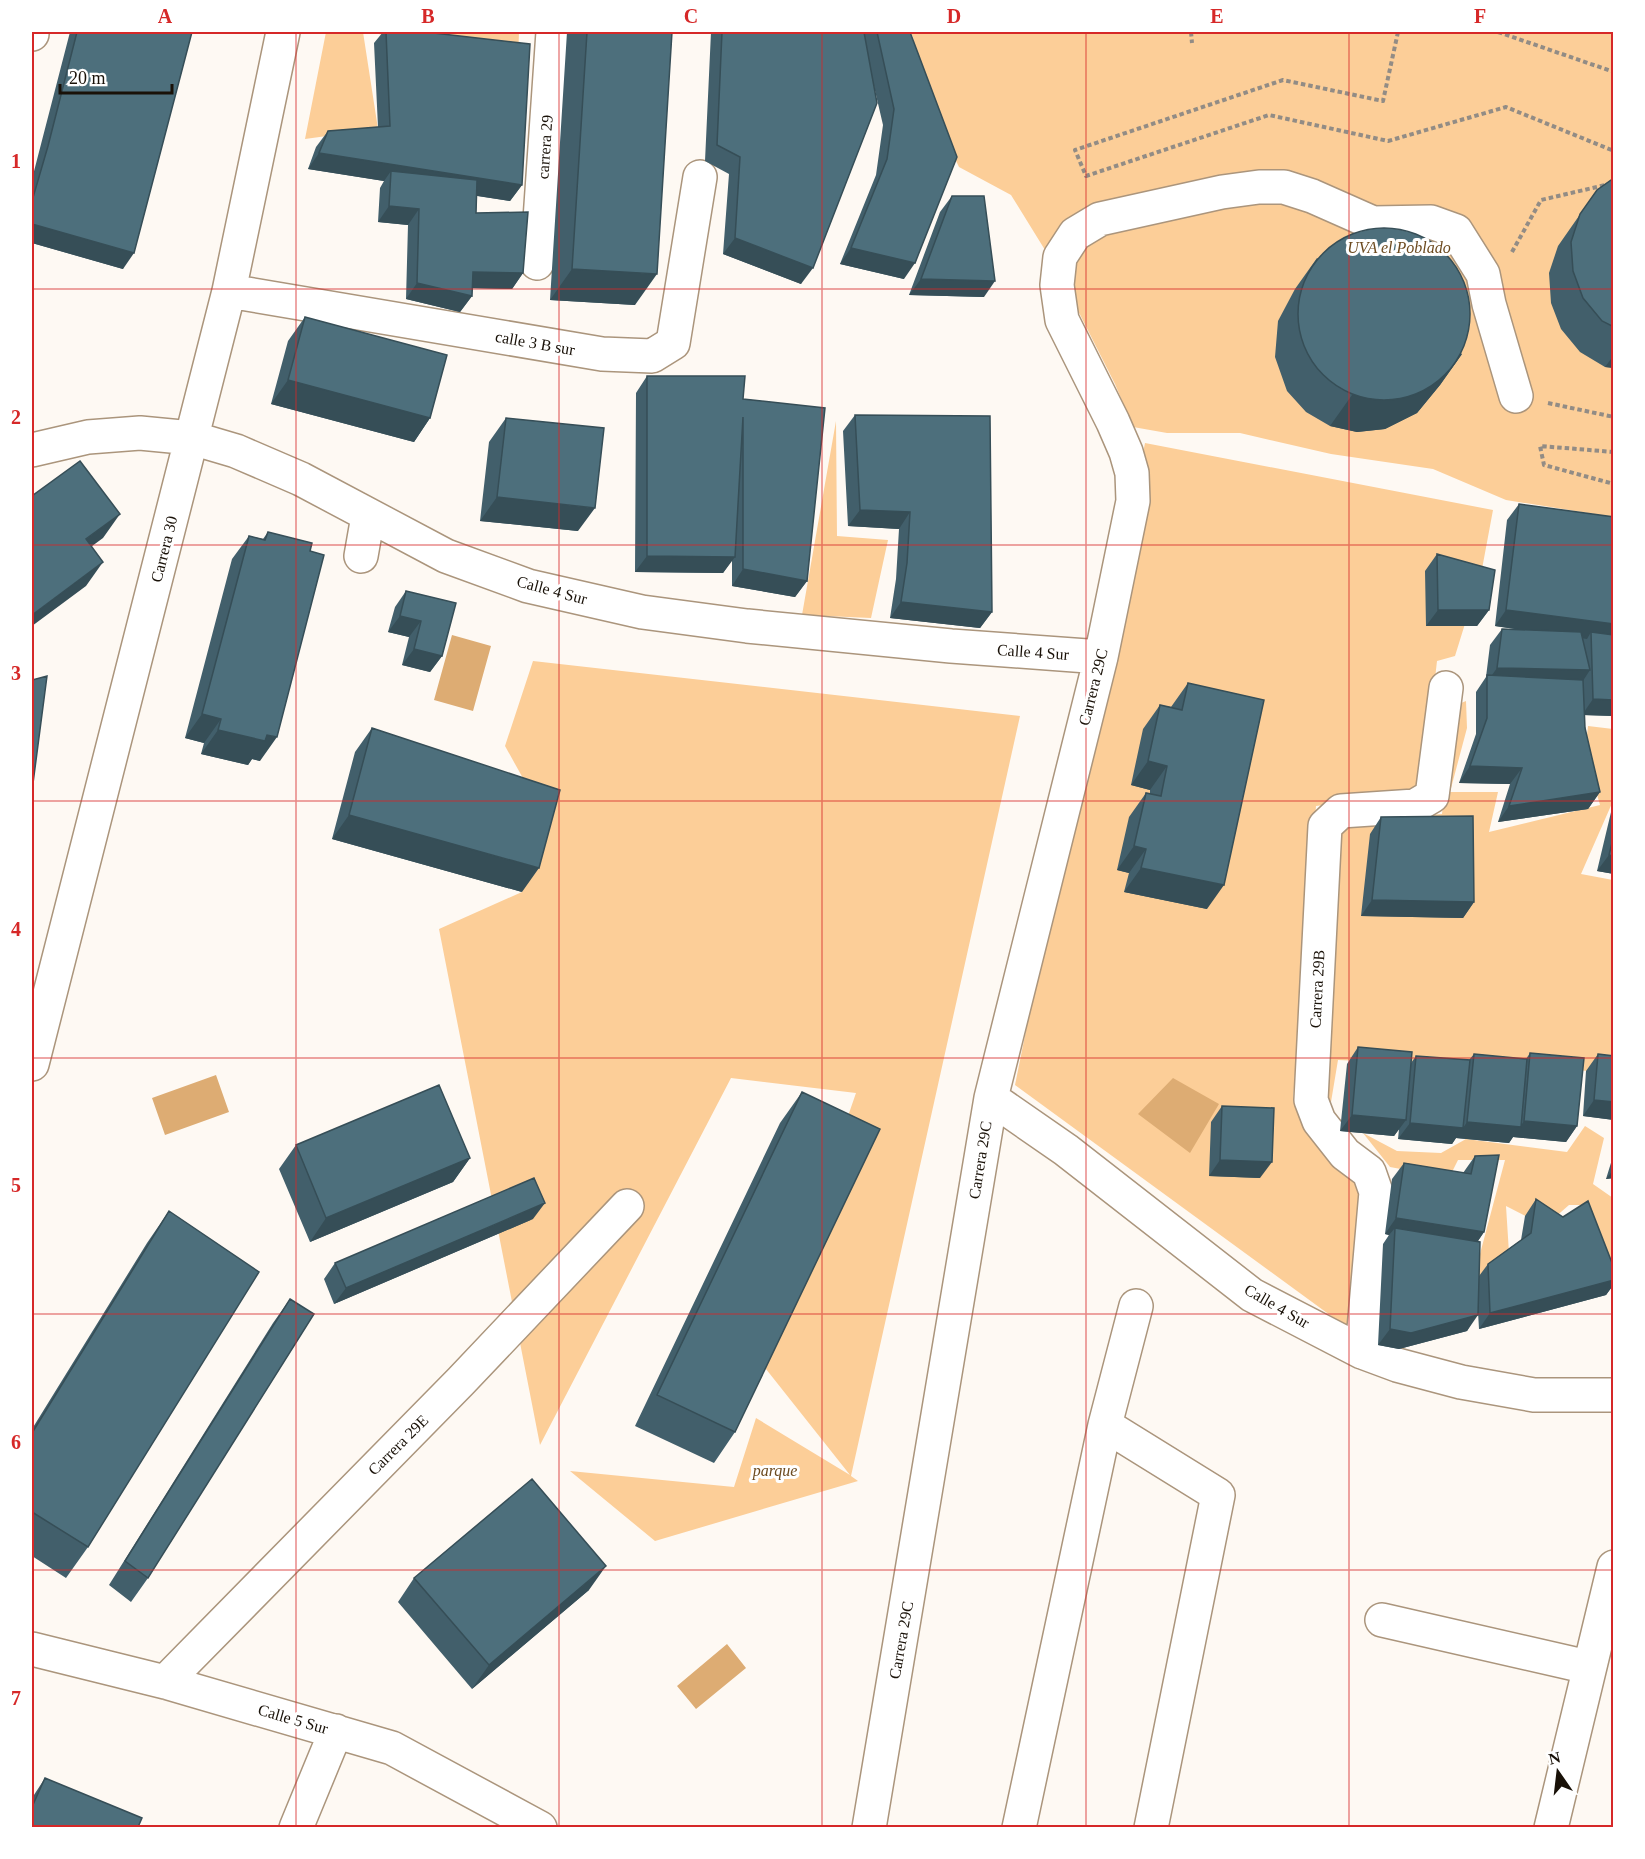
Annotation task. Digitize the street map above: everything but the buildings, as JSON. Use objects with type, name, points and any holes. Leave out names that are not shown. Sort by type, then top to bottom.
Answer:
[{"type":"street","name":"Carrera 30","points":[[32,1064],[229,291],[283,32]]},
{"type":"street","name":"carrera 29","points":[[537,262],[553,32]]},
{"type":"street","name":"calle 3 B sur","points":[[229,291],[602,354],[652,356],[673,343],[700,177]]},
{"type":"street","name":"Carrera 29C","points":[[869,1827],[991,1098],[1101,657],[1133,501],[1132,473],[1126,452],[1062,320],[1057,285],[1060,257],[1075,234],[1100,219],[1222,192],[1259,187],[1284,187],[1312,196],[1373,223],[1431,222],[1456,231],[1483,274],[1489,304],[1516,396]]},
{"type":"street","name":"Calle 4 Sur","points":[[32,450],[88,437],[140,433],[192,438],[236,451],[301,479],[446,556],[528,586],[642,612],[747,626],[951,646],[1101,657]]},
{"type":"street","points":[[361,556],[368,516]]},
{"type":"street","name":"Carrera 29B","points":[[1362,1353],[1376,1192],[1369,1172],[1345,1154],[1319,1121],[1311,1100],[1325,826],[1341,811],[1415,806],[1432,796],[1446,687]]},
{"type":"street","name":"Calle 4 Sur","points":[[991,1098],[1066,1150],[1252,1295],[1362,1353],[1461,1382],[1534,1395],[1614,1395]]},
{"type":"street","name":"Carrera 29E","points":[[165,1682],[461,1381],[627,1206]]},
{"type":"street","points":[[1019,1827],[1105,1425],[1136,1306]]},
{"type":"street","points":[[1105,1425],[1218,1495],[1151,1827]]},
{"type":"street","points":[[1551,1827],[1614,1567]]},
{"type":"street","points":[[1382,1620],[1588,1667]]},
{"type":"street","name":"Calle 5 Sur","points":[[32,1649],[165,1682],[392,1748],[540,1827]]},
{"type":"street","points":[[296,1827],[336,1731]]},
{"type":"path","points":[[1191,32],[1192,43]]},
{"type":"path","points":[[1398,32],[1383,101],[1283,80],[1075,150],[1086,177],[1269,115],[1388,141],[1506,107],[1614,151]]},
{"type":"path","points":[[1498,32],[1614,72]]},
{"type":"path","points":[[1510,256],[1541,200],[1614,183]]},
{"type":"path","points":[[1516,396],[1614,417]]},
{"type":"path","points":[[1614,452],[1540,446],[1544,465],[1614,484]]},
{"type":"green space","points":[[326,32],[363,32],[378,129],[305,139]]},
{"type":"green space","points":[[368,32],[519,32],[518,60]]},
{"type":"green space","name":"UVA el Poblado","points":[[910,32],[1613,32],[1613,517],[1506,500],[1433,469],[1331,454],[1240,433],[1167,433],[1133,427],[1115,384],[1058,271],[1011,195],[959,167],[925,98],[913,37]]},
{"type":"green space","points":[[836,421],[837,536],[888,540],[871,618],[802,615]]},
{"type":"green space","points":[[1145,443],[1493,510],[1482,569],[1455,656],[1437,661],[1422,793],[1316,806],[1293,1100],[1360,1186],[1349,1329],[1015,1085]]},
{"type":"green space","name":"parque","points":[[533,661],[1020,716],[851,1476],[858,1481],[655,1541],[570,1471],[734,1487],[756,1418],[850,1475],[762,1364],[856,1093],[731,1078],[540,1445],[439,929],[522,892],[543,814],[505,746]]},
{"type":"green space","points":[[1466,701],[1467,728],[1450,792],[1498,792],[1489,832],[1600,805],[1585,753],[1588,726],[1613,729],[1613,801],[1581,874],[1613,880],[1613,1072],[1338,1060],[1330,1108],[1323,1100],[1338,822],[1442,814],[1454,706]]},
{"type":"green space","points":[[1585,1126],[1604,1138],[1593,1184],[1613,1198],[1613,1283],[1581,1205],[1569,1205],[1545,1226],[1506,1206],[1509,1253],[1472,1284],[1505,1160],[1458,1160],[1449,1178],[1390,1167],[1363,1133],[1397,1151],[1441,1153],[1466,1139],[1567,1152]]},
{"type":"shaded area","points":[[452,635],[491,646],[473,711],[434,700]]},
{"type":"shaded area","points":[[216,1075],[229,1112],[165,1135],[152,1098]]},
{"type":"shaded area","points":[[1173,1078],[1219,1104],[1190,1153],[1138,1114]]},
{"type":"shaded area","points":[[727,1644],[746,1668],[696,1709],[677,1686]]}]
